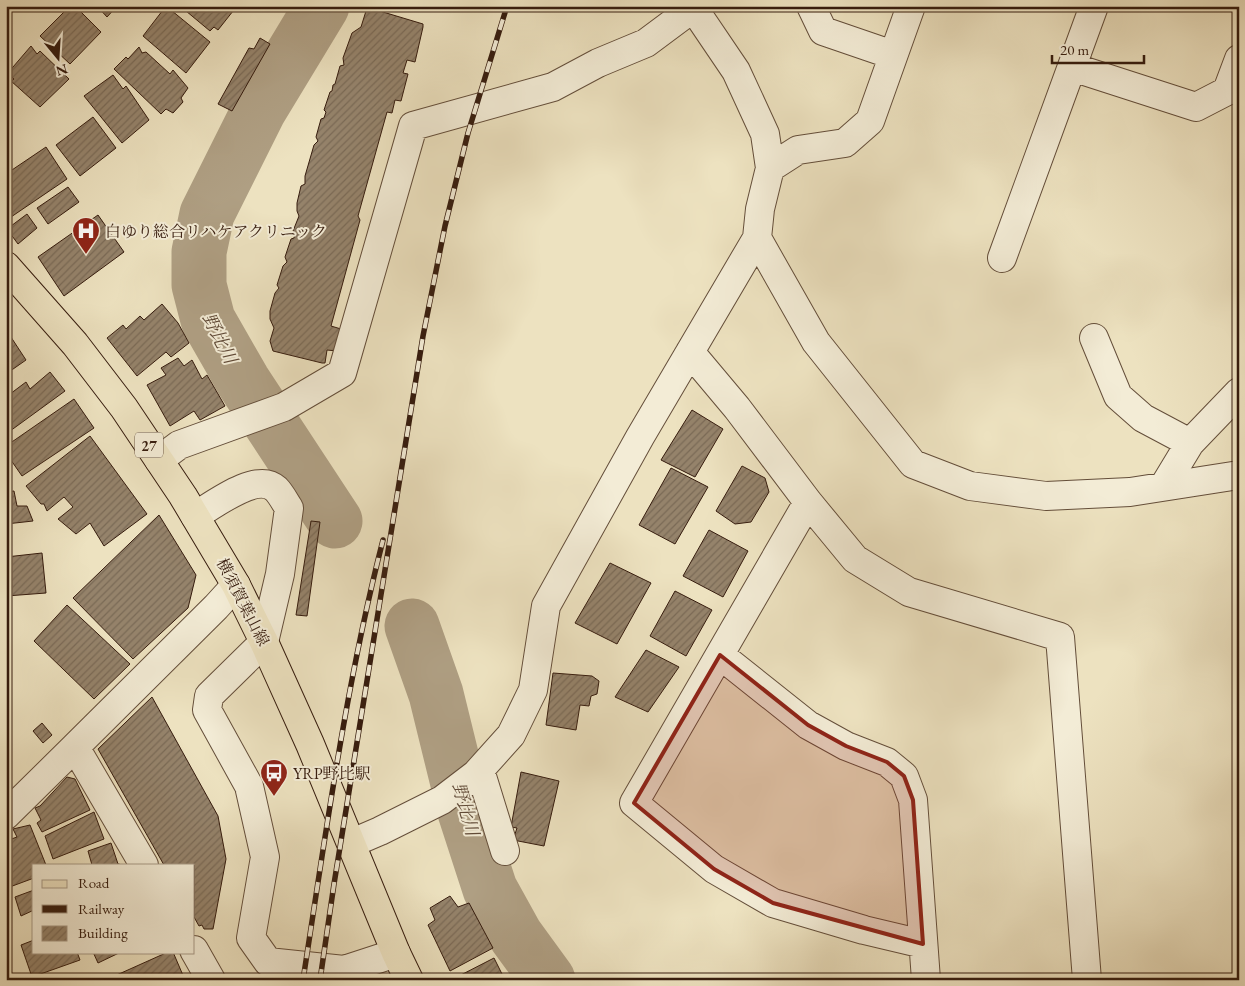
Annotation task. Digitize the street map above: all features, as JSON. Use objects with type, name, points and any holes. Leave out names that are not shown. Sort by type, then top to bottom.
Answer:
[{"type":"main road","name":"横須賀葉山線","points":[[6,266],[75,344],[124,408],[195,516],[236,584],[310,744],[408,980]]},
{"type":"street","points":[[811,6],[823,31],[893,55]]},
{"type":"street","points":[[770,168],[798,150],[844,144],[870,121],[910,6]]},
{"type":"street","points":[[1002,258],[1094,6]]},
{"type":"street","points":[[159,460],[179,445],[284,407],[342,372],[413,126],[553,87],[598,64],[646,43],[692,7],[736,71],[765,134],[770,168],[760,209],[757,238],[635,445],[546,606],[532,690],[511,735],[478,772],[442,800],[380,831],[352,842]]},
{"type":"street","points":[[1072,67],[1196,107],[1227,91],[1239,59]]},
{"type":"street","points":[[757,238],[816,342],[912,464],[970,486],[1046,496],[1130,492],[1239,475]]},
{"type":"street","points":[[1094,338],[1118,396],[1143,418],[1190,443]]},
{"type":"street","points":[[690,352],[737,408],[808,502],[855,559],[909,592],[1060,637],[1087,980]]},
{"type":"street","points":[[1164,486],[1190,443],[1239,392]]},
{"type":"street","points":[[195,516],[250,484],[274,488],[289,508],[280,574],[264,642],[209,696],[207,710],[249,786],[266,856],[251,938],[268,962],[344,970],[396,953]]},
{"type":"street","points":[[808,502],[634,803],[714,870],[773,903],[864,930],[923,944]]},
{"type":"street","points":[[6,815],[216,607],[236,584]]},
{"type":"street","points":[[720,656],[808,724],[846,746],[887,762],[904,776],[914,800],[926,980]]},
{"type":"street","points":[[75,747],[143,864]]},
{"type":"street","points":[[478,772],[505,850]]},
{"type":"street","points":[[195,952],[211,980]]},
{"type":"highlighted area","points":[[720,655],[808,725],[846,746],[887,762],[904,776],[913,800],[923,944],[773,903],[714,869],[634,803]]},
{"type":"building","points":[[75,6],[101,32],[70,64],[40,36],[68,8],[71,11]]},
{"type":"building","points":[[97,6],[117,6],[107,17]]},
{"type":"building","points":[[166,6],[210,42],[186,73],[143,36]]},
{"type":"building","points":[[180,6],[237,6],[218,30],[214,27],[210,31]]},
{"type":"building","points":[[373,9],[423,24],[423,27],[415,62],[407,60],[403,73],[408,74],[401,101],[395,100],[392,113],[387,112],[358,216],[360,220],[331,326],[341,329],[337,351],[327,350],[325,363],[322,363],[273,351],[270,341],[274,328],[270,319],[270,311],[275,293],[279,288],[277,285],[283,266],[287,262],[285,257],[291,239],[294,238],[295,234],[293,231],[299,216],[297,203],[301,186],[305,184],[305,176],[314,145],[318,141],[316,137],[321,119],[324,118],[326,112],[324,110],[330,92],[335,84],[340,66],[344,65],[343,58],[352,33],[361,27],[366,11]]},
{"type":"building","points":[[260,38],[270,44],[232,111],[218,104],[249,48],[254,49]]},
{"type":"building","points":[[31,46],[37,54],[40,51],[69,79],[40,107],[11,81],[14,79],[7,74]]},
{"type":"building","points":[[139,47],[142,53],[146,52],[170,74],[173,70],[188,88],[181,98],[183,102],[173,113],[166,109],[161,114],[114,69],[126,57],[128,59]]},
{"type":"building","points":[[113,75],[123,89],[126,86],[149,120],[122,143],[84,96]]},
{"type":"building","points":[[93,117],[116,148],[80,176],[56,145]]},
{"type":"building","points":[[46,147],[67,179],[11,217],[6,211],[6,174]]},
{"type":"building","points":[[68,187],[79,202],[48,224],[37,208]]},
{"type":"building","points":[[27,214],[37,228],[18,244],[7,229]]},
{"type":"building","points":[[98,215],[124,252],[64,296],[38,257]]},
{"type":"building","points":[[162,304],[178,323],[189,343],[171,357],[166,352],[137,376],[107,338],[123,325],[126,329],[140,316],[144,320]]},
{"type":"building","points":[[6,332],[26,360],[6,374]]},
{"type":"building","points":[[178,358],[184,366],[192,360],[202,379],[207,375],[225,406],[200,420],[194,411],[170,426],[147,385],[166,375],[161,368]]},
{"type":"building","points":[[50,372],[65,391],[6,434],[6,397],[26,382],[30,389]]},
{"type":"building","points":[[74,399],[94,428],[22,476],[6,453],[6,446]]},
{"type":"building","points":[[692,410],[723,429],[695,477],[661,460]]},
{"type":"building","points":[[90,436],[147,514],[104,546],[90,523],[76,534],[58,519],[73,507],[64,497],[47,511],[44,504],[41,504],[26,486]]},
{"type":"building","points":[[742,466],[765,478],[769,492],[751,522],[735,524],[716,511]]},
{"type":"building","points":[[671,468],[708,487],[675,544],[639,525]]},
{"type":"building","points":[[14,491],[17,506],[27,506],[33,521],[6,524],[6,492]]},
{"type":"building","points":[[159,515],[196,575],[188,608],[133,659],[73,598]]},
{"type":"building","points":[[311,521],[320,522],[307,616],[296,615]]},
{"type":"building","points":[[709,530],[748,551],[723,597],[683,576]]},
{"type":"building","points":[[42,553],[46,593],[6,596],[6,557]]},
{"type":"building","points":[[610,563],[651,583],[617,644],[575,623]]},
{"type":"building","points":[[675,591],[712,610],[686,656],[650,636]]},
{"type":"building","points":[[67,605],[130,664],[94,699],[34,641]]},
{"type":"building","points":[[646,650],[679,667],[648,712],[615,697]]},
{"type":"building","points":[[553,673],[592,676],[599,681],[597,694],[591,696],[589,706],[580,705],[576,730],[546,725]]},
{"type":"building","points":[[152,697],[218,816],[226,859],[213,929],[204,929],[202,925],[199,926],[195,919],[195,864],[163,864],[98,749]]},
{"type":"building","points":[[42,723],[52,735],[43,743],[33,731]]},
{"type":"building","points":[[521,772],[559,781],[544,846],[513,840],[517,828],[511,827]]},
{"type":"building","points":[[67,777],[75,779],[90,810],[42,832],[37,823],[41,820],[35,808],[40,806]]},
{"type":"building","points":[[94,812],[104,839],[53,859],[45,836]]},
{"type":"building","points":[[30,825],[46,864],[32,864],[32,879],[7,888],[6,841],[17,837],[13,829]]},
{"type":"building","points":[[111,843],[118,864],[92,864],[88,851]]},
{"type":"building","points":[[32,891],[32,911],[21,916],[15,897]]},
{"type":"building","points":[[450,896],[458,907],[469,903],[493,948],[450,971],[428,925],[435,920],[430,908]]},
{"type":"building","points":[[32,941],[32,954],[78,954],[80,960],[32,977],[21,945]]},
{"type":"building","points":[[94,954],[117,954],[98,963]]},
{"type":"building","points":[[164,954],[174,954],[185,980],[111,980],[110,978]]},
{"type":"building","points":[[494,958],[505,980],[456,980],[455,978]]},
{"type":"waterway","name":"野比川","points":[[322,6],[259,110],[207,214],[199,252],[199,285],[208,320],[243,381],[335,521]]},
{"type":"waterway","name":"野比川","points":[[412,626],[436,694],[465,812],[490,889],[516,936],[548,980]]},
{"type":"railway","points":[[320,980],[423,336],[445,226],[468,133],[507,6]]},
{"type":"railway","points":[[303,980],[347,703],[383,540]]},
{"type":"place","name":"白ゆり総合リハケアクリニック","points":[[86,255]]},
{"type":"place","name":"YRP野比駅","points":[[274,797]]}]
